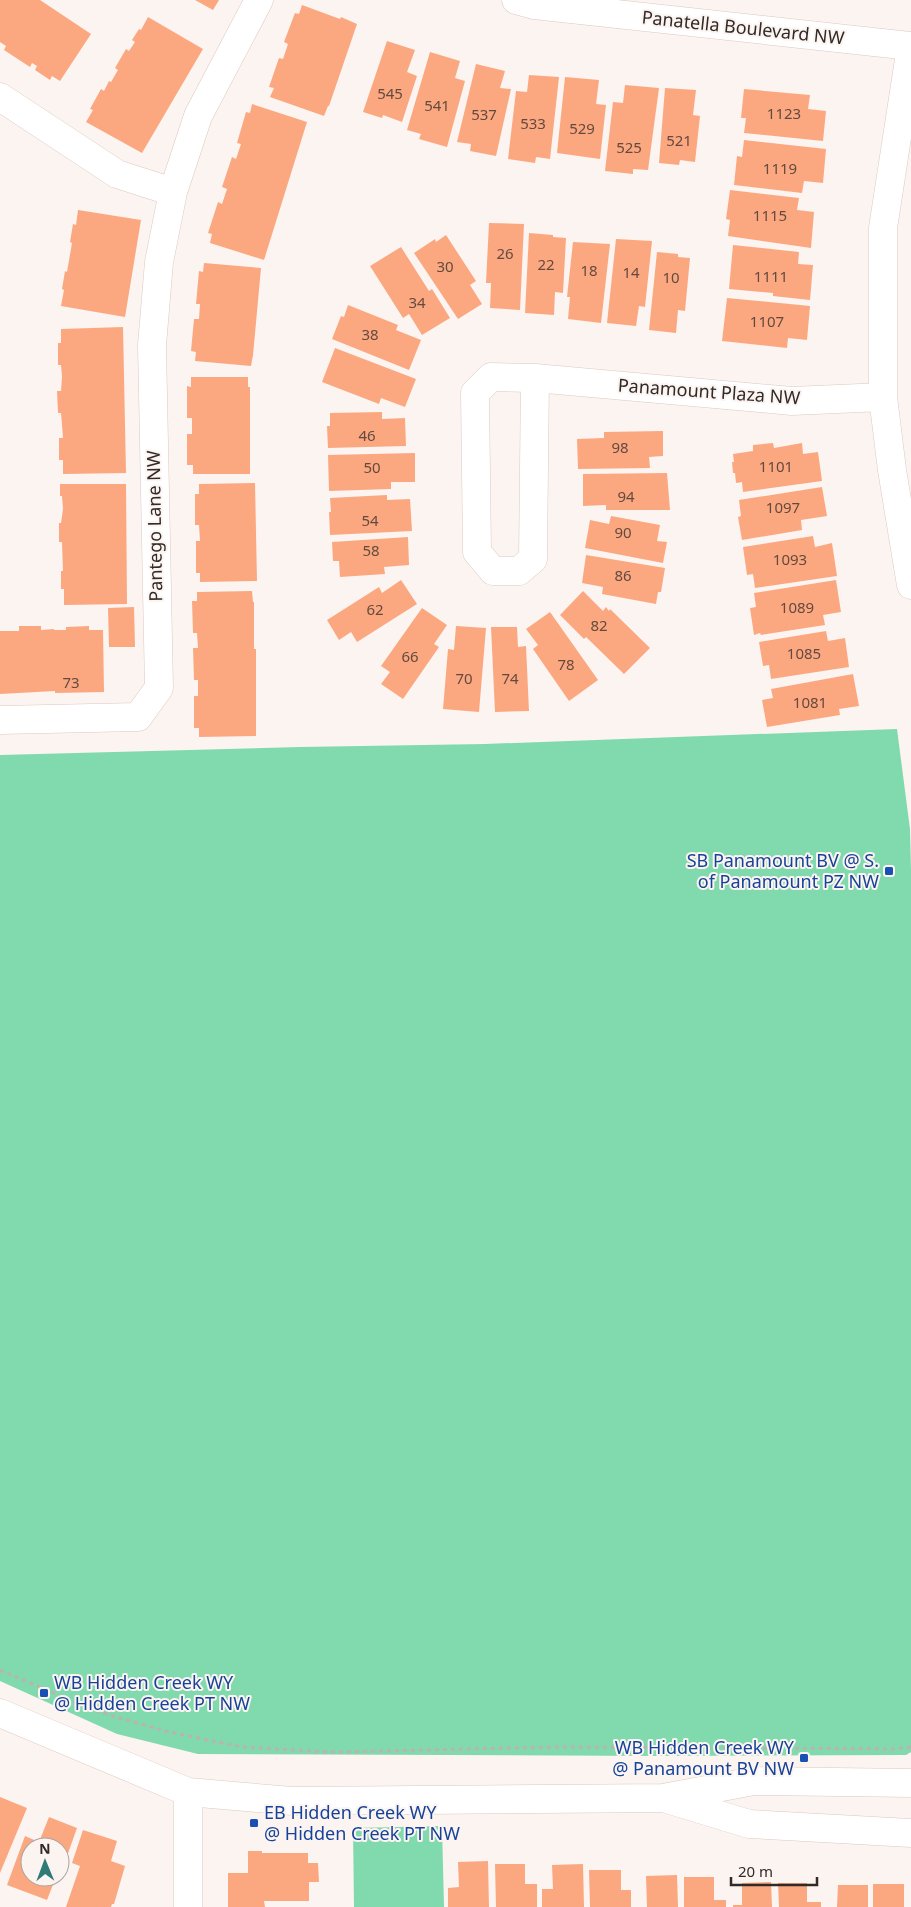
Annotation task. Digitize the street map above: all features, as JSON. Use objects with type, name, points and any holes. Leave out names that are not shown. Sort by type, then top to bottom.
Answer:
[{"type":"street","name":"Pantego Lane NW","points":[[0,720],[138,717],[159,688],[152,345],[160,262],[173,192],[198,116],[259,0]]},
{"type":"street","name":"Panatella Boulevard NW","points":[[516,0],[534,5],[911,46]]},
{"type":"street","points":[[911,46],[883,228],[883,397],[892,470],[911,586]]},
{"type":"street","points":[[0,97],[117,174],[173,192]]},
{"type":"street","name":"Panamount Plaza NW","points":[[535,378],[533,559],[520,571],[493,571],[477,552],[475,393],[491,377],[535,378],[792,401],[883,397]]},
{"type":"street","points":[[0,1713],[188,1792],[292,1801],[663,1798],[754,1780],[911,1783]]},
{"type":"street","points":[[188,1792],[188,1907]]},
{"type":"street","points":[[663,1798],[749,1824],[911,1833]]},
{"type":"path","points":[[0,1670],[96,1711],[165,1731],[241,1747],[330,1752],[560,1747],[886,1749],[911,1747]]},
{"type":"green space","points":[[897,729],[910,829],[911,871],[911,1752],[906,1755],[662,1756],[198,1754],[117,1734],[0,1681],[0,755],[485,744]]},
{"type":"green space","points":[[442,1826],[444,1907],[354,1907],[353,1828]]},
{"type":"building","points":[[0,0],[40,0],[91,34],[60,81],[52,76],[50,80],[35,70],[37,66],[32,63],[30,67],[4,50],[6,46],[0,42]]},
{"type":"building","points":[[195,0],[219,0],[213,10]]},
{"type":"building","points":[[302,5],[357,24],[324,116],[270,97],[274,88],[269,87],[279,58],[283,59],[288,44],[284,42],[295,13],[299,14]]},
{"type":"building","points":[[148,17],[203,49],[142,153],[86,122],[93,110],[90,109],[101,89],[104,91],[109,81],[111,82],[118,70],[115,68],[126,49],[129,51],[135,42],[132,40],[139,29],[141,30]]},
{"type":"building","points":[[387,41],[415,50],[407,72],[417,76],[402,122],[383,115],[382,118],[363,112]]},
{"type":"building","points":[[430,52],[460,61],[455,78],[465,81],[447,147],[419,139],[421,134],[407,130]]},
{"type":"building","points":[[476,64],[505,71],[500,88],[511,89],[496,156],[470,151],[471,144],[457,142]]},
{"type":"building","points":[[529,75],[559,77],[550,159],[536,157],[535,163],[508,159],[516,91],[527,92]]},
{"type":"building","points":[[565,77],[599,80],[596,104],[606,105],[600,159],[557,153]]},
{"type":"building","points":[[625,85],[659,88],[648,170],[633,169],[633,174],[605,171],[613,102],[623,103]]},
{"type":"building","points":[[665,88],[696,90],[693,115],[700,116],[695,162],[680,160],[679,165],[659,163]]},
{"type":"building","points":[[744,89],[810,95],[808,109],[826,111],[823,141],[744,133],[746,118],[741,118]]},
{"type":"building","points":[[252,104],[307,122],[264,260],[210,243],[212,234],[208,233],[218,202],[222,204],[227,189],[222,187],[232,157],[236,159],[241,144],[237,143],[246,112],[250,113]]},
{"type":"building","points":[[744,140],[826,149],[823,183],[804,181],[802,193],[734,185],[737,156],[742,157]]},
{"type":"building","points":[[730,190],[799,198],[797,210],[814,212],[811,248],[728,236],[730,220],[726,219]]},
{"type":"building","points":[[78,210],[141,220],[125,317],[61,306],[65,271],[67,272],[72,243],[70,242],[73,224],[76,225]]},
{"type":"building","points":[[489,223],[524,224],[520,310],[490,308],[491,283],[486,283]]},
{"type":"building","points":[[529,233],[566,238],[563,293],[555,292],[554,315],[525,313]]},
{"type":"building","points":[[446,235],[476,281],[470,285],[482,304],[458,319],[414,253],[435,239],[436,242]]},
{"type":"building","points":[[616,239],[652,241],[645,307],[639,306],[636,326],[607,323]]},
{"type":"building","points":[[573,242],[610,244],[601,323],[568,319],[570,297],[567,297]]},
{"type":"building","points":[[733,245],[799,252],[798,264],[813,265],[810,300],[773,296],[773,293],[729,289]]},
{"type":"building","points":[[401,247],[429,291],[432,289],[450,318],[422,335],[409,314],[403,318],[370,266]]},
{"type":"building","points":[[657,252],[678,254],[678,257],[690,258],[685,311],[678,310],[676,333],[649,330]]},
{"type":"building","points":[[204,263],[261,268],[251,366],[195,361],[196,352],[191,351],[194,319],[199,319],[200,304],[196,304],[199,271],[203,272]]},
{"type":"building","points":[[727,298],[810,306],[807,340],[788,338],[787,348],[722,341]]},
{"type":"building","points":[[348,305],[398,325],[396,330],[421,340],[409,370],[332,339],[341,316],[344,317]]},
{"type":"building","points":[[123,327],[126,473],[63,474],[63,460],[59,460],[59,438],[63,438],[61,413],[58,413],[57,391],[61,391],[62,377],[61,365],[58,365],[58,343],[61,343],[61,329]]},
{"type":"building","points":[[335,348],[416,379],[405,407],[381,398],[379,404],[322,382]]},
{"type":"building","points":[[191,377],[248,377],[248,387],[250,387],[250,474],[193,474],[193,465],[187,465],[187,434],[192,434],[192,418],[187,418],[187,386],[191,387]]},
{"type":"building","points":[[382,412],[382,419],[405,418],[406,446],[328,448],[327,426],[330,426],[330,413]]},
{"type":"building","points":[[663,431],[663,456],[649,457],[650,468],[578,469],[577,439],[604,438],[604,432]]},
{"type":"building","points":[[773,443],[774,448],[802,443],[803,454],[818,452],[822,481],[743,492],[742,482],[736,483],[735,473],[733,473],[733,454],[753,451],[753,445]]},
{"type":"building","points":[[415,453],[415,482],[391,482],[391,489],[329,491],[328,455]]},
{"type":"building","points":[[667,473],[670,510],[606,510],[606,505],[583,506],[583,474]]},
{"type":"building","points":[[255,483],[257,581],[200,582],[200,573],[196,573],[196,541],[200,541],[199,525],[195,525],[195,494],[199,494],[199,484]]},
{"type":"building","points":[[60,484],[126,484],[127,604],[64,605],[64,589],[61,589],[61,571],[63,571],[62,542],[59,542],[59,523],[61,523],[63,509]]},
{"type":"building","points":[[822,487],[827,516],[801,520],[802,530],[742,540],[738,517],[741,516],[739,500]]},
{"type":"building","points":[[387,495],[387,500],[410,499],[412,531],[330,535],[330,498]]},
{"type":"building","points":[[611,516],[660,525],[657,541],[667,542],[663,563],[585,548],[590,520],[609,524]]},
{"type":"building","points":[[813,536],[815,547],[832,543],[837,576],[755,588],[753,574],[747,575],[743,547]]},
{"type":"building","points":[[408,537],[409,565],[384,567],[385,574],[340,577],[339,561],[333,561],[332,542]]},
{"type":"building","points":[[586,555],[665,568],[661,592],[658,592],[656,604],[602,594],[603,587],[582,583]]},
{"type":"building","points":[[401,580],[417,604],[357,642],[351,632],[339,640],[327,620],[379,587],[382,593]]},
{"type":"building","points":[[836,580],[841,612],[823,615],[825,625],[754,635],[750,608],[756,607],[754,593]]},
{"type":"building","points":[[252,591],[254,602],[254,649],[256,649],[256,736],[199,737],[199,728],[194,728],[194,696],[198,696],[198,680],[194,680],[193,648],[198,648],[197,633],[193,633],[192,601],[197,601],[197,592]]},
{"type":"building","points":[[583,591],[603,611],[606,607],[609,611],[610,609],[650,648],[624,674],[560,615]]},
{"type":"building","points":[[134,607],[135,647],[109,647],[108,608]]},
{"type":"building","points":[[422,608],[447,625],[434,644],[439,647],[403,699],[381,684],[390,672],[381,666]]},
{"type":"building","points":[[550,612],[598,680],[569,701],[533,649],[538,645],[526,629]]},
{"type":"building","points":[[19,626],[41,626],[41,630],[66,630],[66,627],[89,626],[89,630],[103,630],[104,692],[55,693],[55,691],[0,694],[0,631],[19,631]]},
{"type":"building","points":[[456,626],[486,628],[479,712],[443,709],[448,649],[454,650]]},
{"type":"building","points":[[491,627],[517,627],[518,647],[526,646],[529,711],[495,712]]},
{"type":"building","points":[[826,631],[828,641],[845,638],[849,667],[771,679],[769,665],[763,666],[759,642]]},
{"type":"building","points":[[853,674],[859,706],[839,709],[840,715],[767,727],[762,700],[773,698],[771,689]]},
{"type":"building","points":[[0,1797],[27,1808],[0,1873]]},
{"type":"building","points":[[49,1817],[77,1828],[70,1848],[70,1837],[41,1837]]},
{"type":"building","points":[[83,1830],[117,1841],[111,1861],[125,1866],[114,1904],[111,1907],[66,1907],[80,1866],[72,1863]]},
{"type":"building","points":[[20,1850],[20,1887],[52,1887],[47,1900],[7,1885]]},
{"type":"building","points":[[248,1851],[262,1851],[262,1853],[308,1853],[308,1863],[318,1863],[319,1882],[309,1882],[309,1901],[264,1901],[265,1907],[228,1907],[228,1873],[248,1873]]},
{"type":"building","points":[[488,1861],[489,1907],[448,1907],[448,1888],[459,1887],[458,1862]]},
{"type":"building","points":[[495,1864],[525,1864],[525,1884],[537,1884],[537,1907],[496,1907]]},
{"type":"building","points":[[583,1864],[584,1907],[542,1907],[542,1889],[553,1889],[552,1865]]},
{"type":"building","points":[[589,1870],[621,1870],[621,1890],[631,1890],[631,1907],[590,1907]]},
{"type":"building","points":[[677,1875],[678,1907],[647,1907],[646,1876]]},
{"type":"building","points":[[684,1877],[714,1877],[714,1900],[726,1900],[726,1907],[684,1907]]},
{"type":"building","points":[[771,1882],[772,1907],[733,1907],[733,1905],[742,1905],[742,1883]]},
{"type":"building","points":[[778,1883],[807,1883],[807,1902],[821,1902],[821,1907],[779,1907]]},
{"type":"building","points":[[873,1884],[904,1884],[904,1907],[873,1907]]},
{"type":"building","points":[[838,1885],[868,1885],[868,1907],[837,1907]]},
{"type":"place","name":"SB Panamount BV @ S. of Panamount PZ NW","points":[[889,871]]},
{"type":"place","name":"WB Hidden Creek WY @ Hidden Creek PT NW","points":[[44,1693]]},
{"type":"place","name":"WB Hidden Creek WY @ Panamount BV NW","points":[[804,1758]]},
{"type":"place","name":"EB Hidden Creek WY @ Hidden Creek PT NW","points":[[254,1823]]}]
